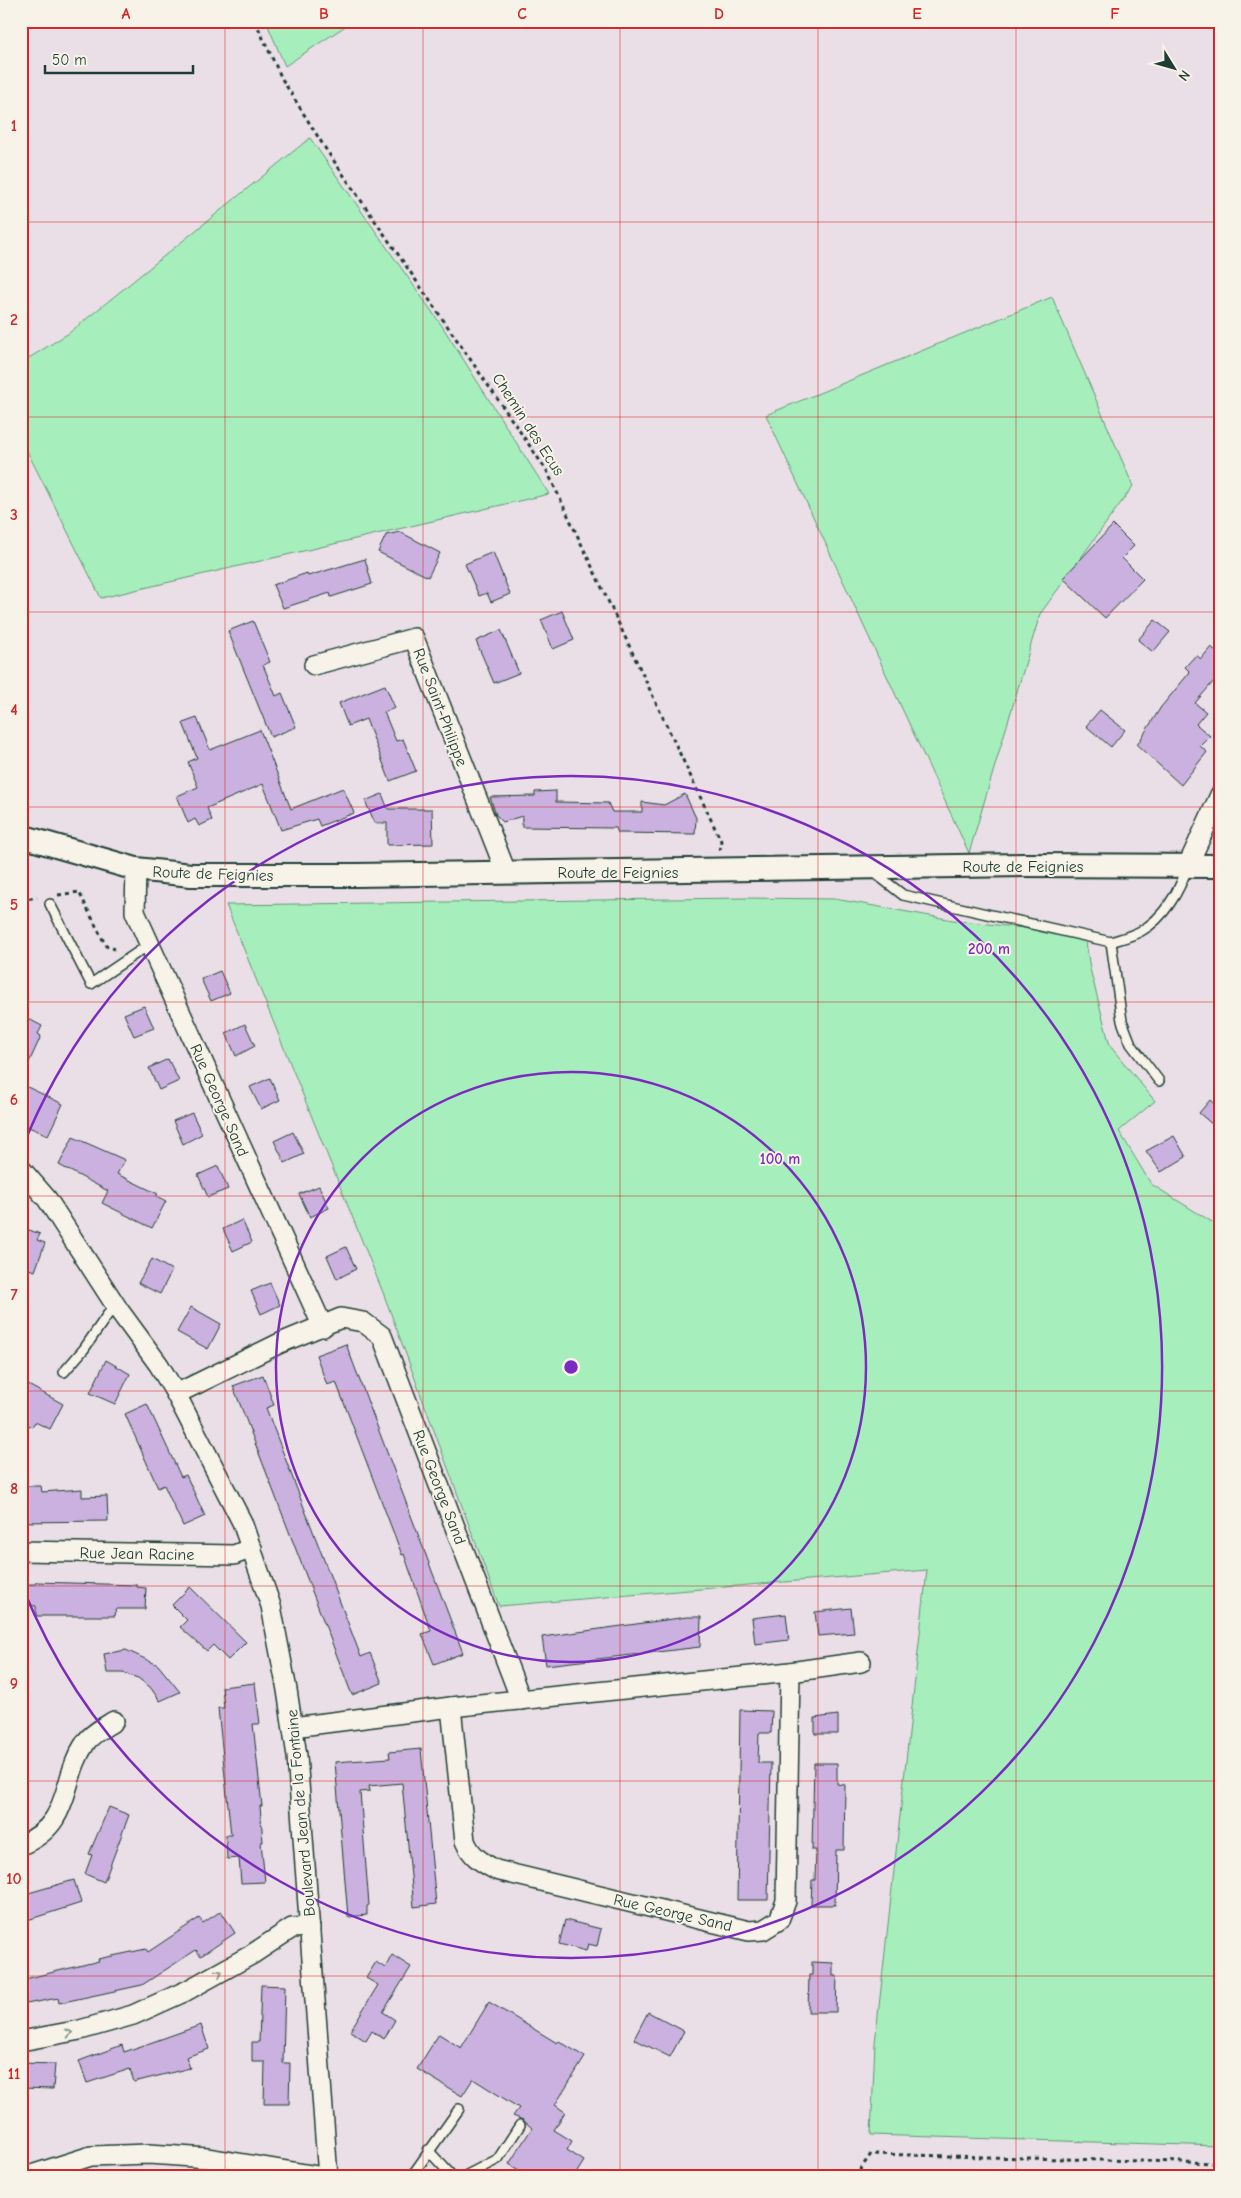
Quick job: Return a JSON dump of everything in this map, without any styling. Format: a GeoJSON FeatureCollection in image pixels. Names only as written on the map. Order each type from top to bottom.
{"type":"FeatureCollection","features":[{"type":"Feature","properties":{"kind":"street","name":"Rue Saint-Philippe"},"geometry":{"type":"LineString","coordinates":[[314,665],[414,638],[506,872]]}},
{"type":"Feature","properties":{"kind":"street"},"geometry":{"type":"LineString","coordinates":[[1187,867],[1220,795]]}},
{"type":"Feature","properties":{"kind":"street","name":"Route de Feignies"},"geometry":{"type":"LineString","coordinates":[[21,836],[136,869],[191,875],[718,871],[1024,866],[1220,866]]}},
{"type":"Feature","properties":{"kind":"street","name":"Rue George Sand"},"geometry":{"type":"LineString","coordinates":[[136,869],[134,912],[323,1327]]}},
{"type":"Feature","properties":{"kind":"street","name":"Boulevard Jean de la Fontaine"},"geometry":{"type":"LineString","coordinates":[[21,1169],[47,1199],[176,1394],[242,1522],[270,1606],[293,1727],[310,1927],[310,1956],[326,2177]]}},
{"type":"Feature","properties":{"kind":"street","name":"Rue George Sand"},"geometry":{"type":"LineString","coordinates":[[176,1394],[278,1344],[323,1327],[340,1318],[363,1322],[382,1336],[521,1700]]}},
{"type":"Feature","properties":{"kind":"street","name":"Rue Jean Racine"},"geometry":{"type":"LineString","coordinates":[[21,1551],[234,1555],[252,1548]]}},
{"type":"Feature","properties":{"kind":"street"},"geometry":{"type":"LineString","coordinates":[[293,1727],[451,1707],[790,1672],[861,1662]]}},
{"type":"Feature","properties":{"kind":"street","name":"Rue George Sand"},"geometry":{"type":"LineString","coordinates":[[451,1707],[465,1841],[470,1853],[481,1862],[496,1870],[749,1931],[763,1930],[779,1920],[786,1901],[790,1672]]}},
{"type":"Feature","properties":{"kind":"street"},"geometry":{"type":"LineString","coordinates":[[21,1845],[44,1832],[61,1811],[68,1782],[88,1739],[114,1721]]}},
{"type":"Feature","properties":{"kind":"street"},"geometry":{"type":"LineString","coordinates":[[21,2042],[80,2030],[133,2015],[186,1991],[251,1955],[292,1928],[310,1927]]}},
{"type":"Feature","properties":{"kind":"street"},"geometry":{"type":"LineString","coordinates":[[25,2177],[91,2156],[149,2154],[208,2158],[326,2177]]}},
{"type":"Feature","properties":{"kind":"lane"},"geometry":{"type":"LineString","coordinates":[[869,868],[887,885],[903,895],[1111,942],[1142,931],[1166,908],[1184,878],[1187,867]]}},
{"type":"Feature","properties":{"kind":"lane"},"geometry":{"type":"LineString","coordinates":[[48,900],[91,984],[148,941]]}},
{"type":"Feature","properties":{"kind":"lane"},"geometry":{"type":"LineString","coordinates":[[1111,942],[1122,1021],[1131,1044],[1159,1082]]}},
{"type":"Feature","properties":{"kind":"lane"},"geometry":{"type":"LineString","coordinates":[[64,1372],[84,1349],[108,1314],[118,1308]]}},
{"type":"Feature","properties":{"kind":"lane"},"geometry":{"type":"LineString","coordinates":[[411,2177],[428,2150],[459,2109]]}},
{"type":"Feature","properties":{"kind":"lane"},"geometry":{"type":"LineString","coordinates":[[463,2177],[498,2159],[520,2125]]}},
{"type":"Feature","properties":{"kind":"lane"},"geometry":{"type":"LineString","coordinates":[[428,2150],[453,2177]]}},
{"type":"Feature","properties":{"kind":"path","name":"Chemin des Ecus"},"geometry":{"type":"LineString","coordinates":[[255,21],[282,79],[325,148],[546,471],[721,841],[718,871]]}},
{"type":"Feature","properties":{"kind":"path"},"geometry":{"type":"LineString","coordinates":[[21,900],[48,900],[79,892],[106,946],[113,950],[148,941]]}},
{"type":"Feature","properties":{"kind":"path"},"geometry":{"type":"LineString","coordinates":[[855,2177],[871,2154],[1220,2163]]}},
{"type":"Feature","properties":{"kind":"green space"},"geometry":{"type":"Polygon","coordinates":[[[266,21],[353,21],[285,66],[266,21]]]}},
{"type":"Feature","properties":{"kind":"green space"},"geometry":{"type":"Polygon","coordinates":[[[310,138],[442,326],[549,494],[101,598],[21,439],[21,363],[69,333],[310,138]]]}},
{"type":"Feature","properties":{"kind":"green space"},"geometry":{"type":"Polygon","coordinates":[[[1052,297],[1133,486],[1040,614],[969,853],[766,415],[1052,297]]]}},
{"type":"Feature","properties":{"kind":"green space"},"geometry":{"type":"Polygon","coordinates":[[[743,898],[835,899],[953,920],[1085,935],[1090,969],[1110,1046],[1155,1101],[1119,1131],[1151,1184],[1220,1227],[1220,2146],[871,2135],[875,2043],[927,1570],[499,1606],[384,1295],[226,905],[743,898]]]}},
{"type":"Feature","properties":{"kind":"building"},"geometry":{"type":"Polygon","coordinates":[[[1113,525],[1134,546],[1122,558],[1143,579],[1105,618],[1063,578],[1113,525]]]}},
{"type":"Feature","properties":{"kind":"building"},"geometry":{"type":"Polygon","coordinates":[[[400,532],[440,553],[428,577],[378,552],[386,535],[400,532]]]}},
{"type":"Feature","properties":{"kind":"building"},"geometry":{"type":"Polygon","coordinates":[[[493,552],[510,594],[491,602],[487,593],[479,596],[465,564],[493,552]]]}},
{"type":"Feature","properties":{"kind":"building"},"geometry":{"type":"Polygon","coordinates":[[[365,559],[372,584],[331,597],[330,593],[283,608],[273,585],[307,573],[308,576],[365,559]]]}},
{"type":"Feature","properties":{"kind":"building"},"geometry":{"type":"Polygon","coordinates":[[[562,611],[574,640],[553,649],[541,620],[562,611]]]}},
{"type":"Feature","properties":{"kind":"building"},"geometry":{"type":"Polygon","coordinates":[[[1155,620],[1170,632],[1153,652],[1138,640],[1155,620]]]}},
{"type":"Feature","properties":{"kind":"building"},"geometry":{"type":"Polygon","coordinates":[[[253,621],[270,662],[263,665],[276,696],[282,693],[296,727],[271,737],[228,631],[253,621]]]}},
{"type":"Feature","properties":{"kind":"building"},"geometry":{"type":"Polygon","coordinates":[[[501,630],[519,673],[494,683],[476,641],[501,630]]]}},
{"type":"Feature","properties":{"kind":"building"},"geometry":{"type":"Polygon","coordinates":[[[1211,647],[1220,654],[1220,674],[1195,703],[1206,712],[1196,724],[1210,736],[1200,746],[1207,752],[1181,785],[1137,745],[1161,707],[1190,672],[1185,667],[1196,655],[1201,659],[1211,647]]]}},
{"type":"Feature","properties":{"kind":"building"},"geometry":{"type":"Polygon","coordinates":[[[385,685],[395,708],[384,712],[396,741],[403,739],[416,771],[390,781],[366,719],[348,726],[339,703],[385,685]]]}},
{"type":"Feature","properties":{"kind":"building"},"geometry":{"type":"Polygon","coordinates":[[[1100,710],[1125,730],[1111,747],[1086,726],[1100,710]]]}},
{"type":"Feature","properties":{"kind":"building"},"geometry":{"type":"Polygon","coordinates":[[[197,718],[210,750],[260,730],[291,809],[343,788],[354,813],[320,826],[317,819],[281,830],[263,784],[207,808],[212,820],[199,826],[195,819],[188,823],[177,796],[198,787],[188,762],[197,758],[183,723],[197,718]]]}},
{"type":"Feature","properties":{"kind":"building"},"geometry":{"type":"Polygon","coordinates":[[[556,791],[556,802],[608,803],[612,812],[642,812],[642,802],[664,805],[685,794],[696,818],[695,834],[618,833],[616,828],[522,827],[522,816],[503,822],[496,815],[490,797],[535,796],[535,792],[556,791]]]}},
{"type":"Feature","properties":{"kind":"building"},"geometry":{"type":"Polygon","coordinates":[[[382,794],[388,809],[432,809],[433,844],[387,845],[387,823],[375,823],[365,801],[382,794]]]}},
{"type":"Feature","properties":{"kind":"building"},"geometry":{"type":"Polygon","coordinates":[[[220,971],[230,993],[211,1001],[201,979],[220,971]]]}},
{"type":"Feature","properties":{"kind":"building"},"geometry":{"type":"Polygon","coordinates":[[[144,1006],[154,1028],[134,1036],[124,1014],[144,1006]]]}},
{"type":"Feature","properties":{"kind":"building"},"geometry":{"type":"Polygon","coordinates":[[[21,1015],[42,1026],[38,1034],[41,1036],[21,1080],[21,1015]]]}},
{"type":"Feature","properties":{"kind":"building"},"geometry":{"type":"Polygon","coordinates":[[[245,1024],[255,1046],[236,1056],[226,1033],[245,1024]]]}},
{"type":"Feature","properties":{"kind":"building"},"geometry":{"type":"Polygon","coordinates":[[[168,1059],[179,1081],[159,1090],[149,1068],[168,1059]]]}},
{"type":"Feature","properties":{"kind":"building"},"geometry":{"type":"Polygon","coordinates":[[[270,1078],[280,1100],[261,1109],[250,1087],[270,1078]]]}},
{"type":"Feature","properties":{"kind":"building"},"geometry":{"type":"Polygon","coordinates":[[[21,1084],[63,1104],[48,1135],[21,1124],[21,1084]]]}},
{"type":"Feature","properties":{"kind":"building"},"geometry":{"type":"Polygon","coordinates":[[[1210,1100],[1220,1109],[1220,1131],[1199,1113],[1210,1100]]]}},
{"type":"Feature","properties":{"kind":"building"},"geometry":{"type":"Polygon","coordinates":[[[192,1113],[202,1134],[183,1144],[173,1121],[192,1113]]]}},
{"type":"Feature","properties":{"kind":"building"},"geometry":{"type":"Polygon","coordinates":[[[293,1132],[304,1154],[285,1163],[274,1141],[293,1132]]]}},
{"type":"Feature","properties":{"kind":"building"},"geometry":{"type":"Polygon","coordinates":[[[1174,1136],[1186,1157],[1161,1172],[1146,1151],[1174,1136]]]}},
{"type":"Feature","properties":{"kind":"building"},"geometry":{"type":"Polygon","coordinates":[[[73,1137],[125,1160],[117,1174],[158,1194],[156,1196],[166,1201],[152,1228],[102,1203],[108,1191],[59,1165],[73,1137]]]}},
{"type":"Feature","properties":{"kind":"building"},"geometry":{"type":"Polygon","coordinates":[[[218,1166],[228,1189],[208,1197],[198,1175],[218,1166]]]}},
{"type":"Feature","properties":{"kind":"building"},"geometry":{"type":"Polygon","coordinates":[[[319,1186],[329,1208],[310,1217],[299,1194],[319,1186]]]}},
{"type":"Feature","properties":{"kind":"building"},"geometry":{"type":"Polygon","coordinates":[[[242,1220],[252,1242],[233,1251],[223,1229],[242,1220]]]}},
{"type":"Feature","properties":{"kind":"building"},"geometry":{"type":"Polygon","coordinates":[[[21,1227],[40,1234],[37,1240],[45,1243],[35,1271],[25,1268],[21,1277],[21,1227]]]}},
{"type":"Feature","properties":{"kind":"building"},"geometry":{"type":"Polygon","coordinates":[[[346,1247],[356,1269],[337,1279],[327,1256],[346,1247]]]}},
{"type":"Feature","properties":{"kind":"building"},"geometry":{"type":"Polygon","coordinates":[[[152,1259],[172,1270],[160,1294],[138,1283],[152,1259]]]}},
{"type":"Feature","properties":{"kind":"building"},"geometry":{"type":"Polygon","coordinates":[[[270,1283],[280,1305],[261,1314],[251,1291],[270,1283]]]}},
{"type":"Feature","properties":{"kind":"building"},"geometry":{"type":"Polygon","coordinates":[[[191,1307],[221,1324],[208,1349],[177,1332],[191,1307]]]}},
{"type":"Feature","properties":{"kind":"building"},"geometry":{"type":"Polygon","coordinates":[[[346,1344],[463,1653],[434,1664],[422,1634],[431,1631],[404,1554],[402,1555],[336,1382],[327,1385],[316,1355],[346,1344]]]}},
{"type":"Feature","properties":{"kind":"building"},"geometry":{"type":"Polygon","coordinates":[[[106,1360],[130,1374],[115,1404],[90,1393],[106,1360]]]}},
{"type":"Feature","properties":{"kind":"building"},"geometry":{"type":"Polygon","coordinates":[[[263,1375],[274,1405],[266,1408],[361,1657],[370,1653],[382,1683],[352,1695],[233,1386],[263,1375]]]}},
{"type":"Feature","properties":{"kind":"building"},"geometry":{"type":"Polygon","coordinates":[[[21,1381],[63,1404],[50,1429],[35,1422],[32,1427],[21,1422],[21,1381]]]}},
{"type":"Feature","properties":{"kind":"building"},"geometry":{"type":"Polygon","coordinates":[[[147,1404],[181,1477],[186,1475],[205,1516],[183,1526],[164,1485],[158,1488],[125,1414],[147,1404]]]}},
{"type":"Feature","properties":{"kind":"building"},"geometry":{"type":"Polygon","coordinates":[[[23,1486],[41,1486],[42,1492],[82,1489],[82,1497],[107,1496],[108,1521],[21,1522],[23,1486]]]}},
{"type":"Feature","properties":{"kind":"building"},"geometry":{"type":"Polygon","coordinates":[[[36,1582],[137,1585],[137,1587],[146,1588],[145,1609],[116,1609],[115,1616],[36,1616],[36,1606],[26,1605],[26,1584],[36,1584],[36,1582]]]}},
{"type":"Feature","properties":{"kind":"building"},"geometry":{"type":"Polygon","coordinates":[[[190,1587],[246,1642],[228,1660],[213,1645],[207,1651],[180,1627],[187,1620],[172,1605],[190,1587]]]}},
{"type":"Feature","properties":{"kind":"building"},"geometry":{"type":"Polygon","coordinates":[[[851,1608],[854,1633],[818,1636],[815,1612],[851,1608]]]}},
{"type":"Feature","properties":{"kind":"building"},"geometry":{"type":"Polygon","coordinates":[[[786,1614],[789,1640],[755,1644],[752,1618],[786,1614]]]}},
{"type":"Feature","properties":{"kind":"building"},"geometry":{"type":"Polygon","coordinates":[[[687,1617],[701,1617],[700,1647],[546,1665],[542,1637],[687,1617]]]}},
{"type":"Feature","properties":{"kind":"building"},"geometry":{"type":"Polygon","coordinates":[[[126,1650],[158,1665],[180,1692],[160,1701],[150,1687],[138,1678],[123,1673],[107,1673],[104,1654],[126,1650]]]}},
{"type":"Feature","properties":{"kind":"building"},"geometry":{"type":"Polygon","coordinates":[[[255,1683],[260,1724],[253,1724],[262,1806],[260,1806],[263,1842],[261,1842],[265,1882],[241,1883],[239,1858],[227,1859],[226,1835],[231,1835],[218,1708],[224,1708],[222,1687],[255,1683]]]}},
{"type":"Feature","properties":{"kind":"building"},"geometry":{"type":"Polygon","coordinates":[[[740,1710],[772,1711],[771,1733],[759,1733],[758,1763],[771,1763],[768,1900],[737,1900],[740,1710]]]}},
{"type":"Feature","properties":{"kind":"building"},"geometry":{"type":"Polygon","coordinates":[[[838,1715],[838,1734],[815,1734],[815,1718],[838,1715]]]}},
{"type":"Feature","properties":{"kind":"building"},"geometry":{"type":"Polygon","coordinates":[[[421,1749],[436,1904],[414,1907],[402,1783],[369,1786],[370,1791],[360,1792],[369,1905],[367,1906],[367,1915],[348,1917],[335,1762],[390,1758],[389,1752],[421,1749]]]}},
{"type":"Feature","properties":{"kind":"building"},"geometry":{"type":"Polygon","coordinates":[[[814,1763],[837,1763],[837,1784],[845,1785],[844,1850],[836,1850],[835,1905],[811,1905],[812,1880],[815,1880],[816,1850],[812,1850],[814,1763]]]}},
{"type":"Feature","properties":{"kind":"building"},"geometry":{"type":"Polygon","coordinates":[[[109,1807],[129,1815],[104,1882],[85,1874],[92,1855],[89,1854],[109,1807]]]}},
{"type":"Feature","properties":{"kind":"building"},"geometry":{"type":"Polygon","coordinates":[[[74,1880],[81,1903],[21,1922],[21,1899],[25,1898],[25,1894],[74,1880]]]}},
{"type":"Feature","properties":{"kind":"building"},"geometry":{"type":"Polygon","coordinates":[[[221,1911],[235,1933],[201,1956],[196,1950],[142,1985],[59,2003],[58,1998],[21,2005],[21,1980],[99,1961],[98,1959],[146,1949],[148,1952],[199,1918],[203,1923],[221,1911]]]}},
{"type":"Feature","properties":{"kind":"building"},"geometry":{"type":"Polygon","coordinates":[[[565,1920],[601,1929],[597,1946],[588,1944],[586,1951],[559,1944],[565,1920]]]}},
{"type":"Feature","properties":{"kind":"building"},"geometry":{"type":"Polygon","coordinates":[[[392,1955],[411,1967],[383,2012],[395,2020],[384,2039],[372,2031],[366,2041],[350,2031],[378,1985],[366,1978],[376,1962],[385,1968],[392,1955]]]}},
{"type":"Feature","properties":{"kind":"building"},"geometry":{"type":"Polygon","coordinates":[[[812,1962],[833,1963],[833,1976],[837,1976],[836,2012],[808,2012],[809,1975],[812,1975],[812,1962]]]}},
{"type":"Feature","properties":{"kind":"building"},"geometry":{"type":"Polygon","coordinates":[[[261,1985],[285,1986],[283,2063],[290,2063],[289,2104],[264,2104],[265,2062],[252,2062],[252,2042],[259,2042],[261,1985]]]}},
{"type":"Feature","properties":{"kind":"building"},"geometry":{"type":"Polygon","coordinates":[[[489,2002],[557,2043],[559,2041],[585,2057],[555,2105],[565,2112],[554,2130],[572,2141],[567,2150],[584,2161],[574,2177],[530,2177],[509,2164],[532,2128],[523,2120],[513,2116],[519,2108],[473,2079],[462,2096],[417,2069],[439,2034],[461,2048],[489,2002]]]}},
{"type":"Feature","properties":{"kind":"building"},"geometry":{"type":"Polygon","coordinates":[[[648,2012],[684,2031],[670,2057],[634,2039],[648,2012]]]}},
{"type":"Feature","properties":{"kind":"building"},"geometry":{"type":"Polygon","coordinates":[[[201,2025],[209,2049],[186,2057],[190,2068],[134,2082],[130,2069],[87,2083],[79,2061],[122,2045],[124,2052],[201,2025]]]}},
{"type":"Feature","properties":{"kind":"building"},"geometry":{"type":"Polygon","coordinates":[[[21,2063],[55,2064],[53,2089],[21,2088],[21,2063]]]}}]}
